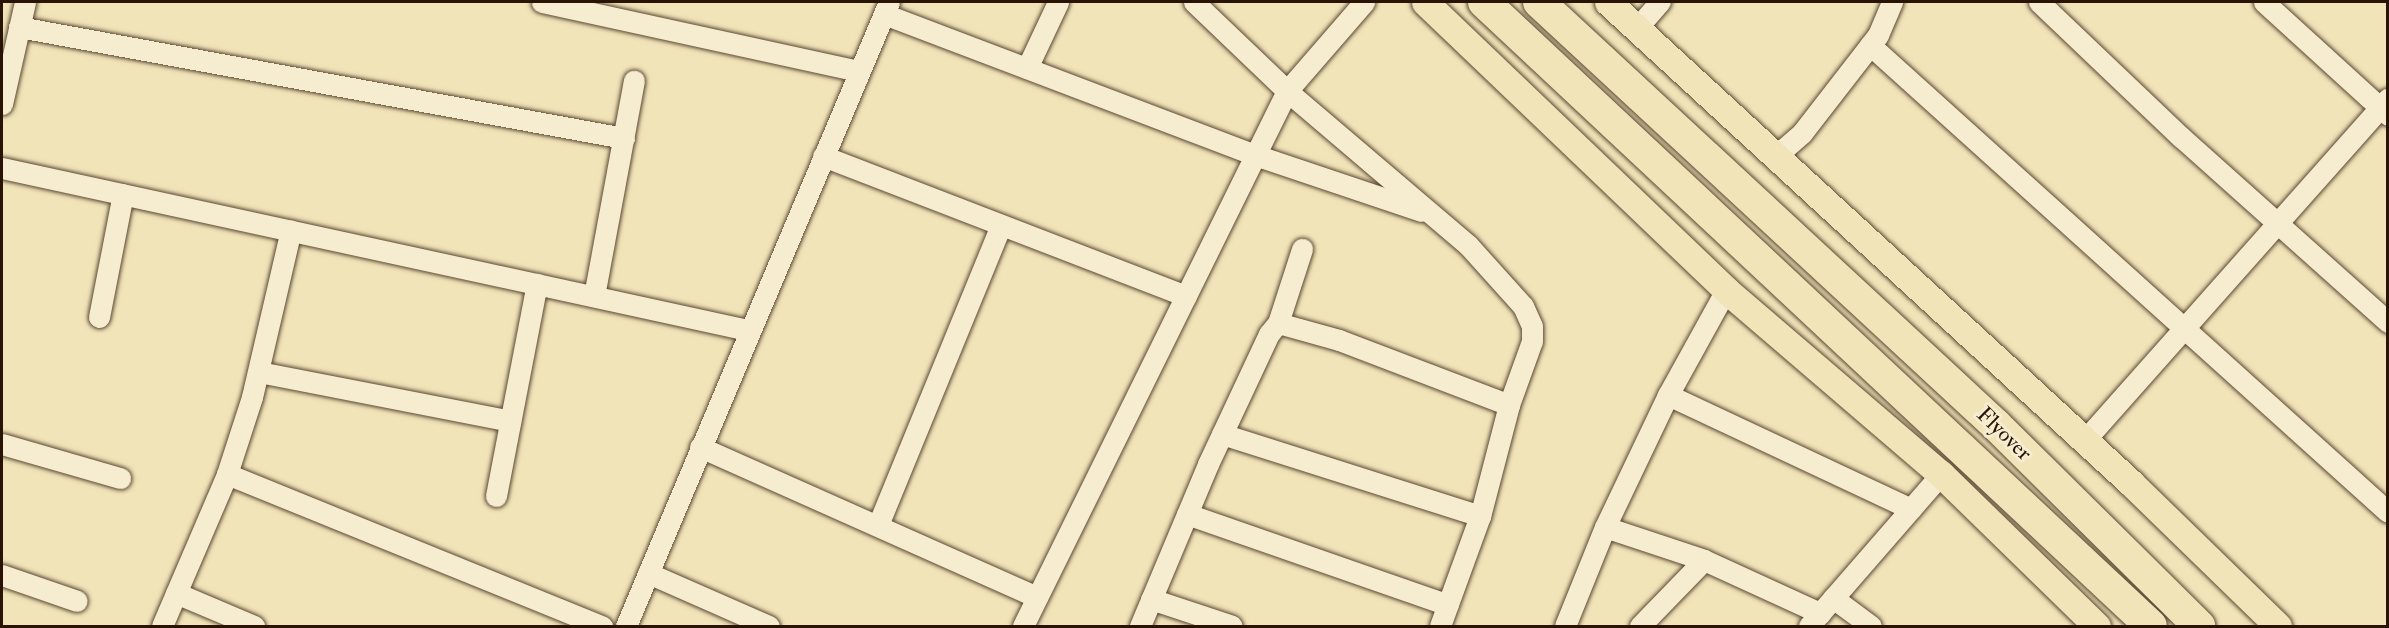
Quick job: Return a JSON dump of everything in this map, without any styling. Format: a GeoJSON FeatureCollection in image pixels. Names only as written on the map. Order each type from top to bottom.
{"type":"FeatureCollection","features":[{"type":"Feature","properties":{"kind":"highway","name":"Flyover"},"geometry":{"type":"LineString","coordinates":[[1484,2],[2151,627]]}},
{"type":"Feature","properties":{"kind":"highway","name":"Flyover"},"geometry":{"type":"LineString","coordinates":[[1539,2],[1996,425],[2199,627]]}},
{"type":"Feature","properties":{"kind":"main road"},"geometry":{"type":"LineString","coordinates":[[1425,2],[1726,290],[1941,474],[2097,627]]}},
{"type":"Feature","properties":{"kind":"main road"},"geometry":{"type":"LineString","coordinates":[[1608,2],[1778,154],[2084,441],[2277,627]]}},
{"type":"Feature","properties":{"kind":"street"},"geometry":{"type":"LineString","coordinates":[[2,104],[25,2]]}},
{"type":"Feature","properties":{"kind":"street"},"geometry":{"type":"LineString","coordinates":[[542,2],[860,71]]}},
{"type":"Feature","properties":{"kind":"street"},"geometry":{"type":"LineString","coordinates":[[1028,68],[1058,2]]}},
{"type":"Feature","properties":{"kind":"street"},"geometry":{"type":"LineString","coordinates":[[1194,2],[1287,91],[1468,245],[1523,306],[1532,326],[1532,341],[1509,405],[1480,516],[1440,627]]}},
{"type":"Feature","properties":{"kind":"street"},"geometry":{"type":"LineString","coordinates":[[1023,627],[1287,91],[1364,2]]}},
{"type":"Feature","properties":{"kind":"street"},"geometry":{"type":"LineString","coordinates":[[1637,27],[1660,2]]}},
{"type":"Feature","properties":{"kind":"street"},"geometry":{"type":"LineString","coordinates":[[1778,154],[1802,133],[1870,45],[1892,2]]}},
{"type":"Feature","properties":{"kind":"street"},"geometry":{"type":"LineString","coordinates":[[2039,2],[2181,137],[2280,221],[2388,322]]}},
{"type":"Feature","properties":{"kind":"street"},"geometry":{"type":"LineString","coordinates":[[2084,441],[2385,107],[2264,2]]}},
{"type":"Feature","properties":{"kind":"street"},"geometry":{"type":"LineString","coordinates":[[626,627],[748,330],[886,8],[1028,68],[1255,155],[1432,214]]}},
{"type":"Feature","properties":{"kind":"street"},"geometry":{"type":"LineString","coordinates":[[19,27],[624,138]]}},
{"type":"Feature","properties":{"kind":"street"},"geometry":{"type":"LineString","coordinates":[[1870,45],[2186,327],[2388,512]]}},
{"type":"Feature","properties":{"kind":"street"},"geometry":{"type":"LineString","coordinates":[[594,296],[634,81]]}},
{"type":"Feature","properties":{"kind":"street"},"geometry":{"type":"LineString","coordinates":[[823,156],[1186,296]]}},
{"type":"Feature","properties":{"kind":"street"},"geometry":{"type":"LineString","coordinates":[[2,168],[748,330]]}},
{"type":"Feature","properties":{"kind":"street"},"geometry":{"type":"LineString","coordinates":[[99,317],[123,194]]}},
{"type":"Feature","properties":{"kind":"street"},"geometry":{"type":"LineString","coordinates":[[878,525],[1001,225]]}},
{"type":"Feature","properties":{"kind":"street"},"geometry":{"type":"LineString","coordinates":[[162,627],[227,474],[259,372],[291,230]]}},
{"type":"Feature","properties":{"kind":"street"},"geometry":{"type":"LineString","coordinates":[[1140,627],[1222,434],[1269,334],[1278,323],[1302,249]]}},
{"type":"Feature","properties":{"kind":"street"},"geometry":{"type":"LineString","coordinates":[[496,496],[537,284]]}},
{"type":"Feature","properties":{"kind":"street"},"geometry":{"type":"LineString","coordinates":[[1565,627],[1605,527],[1668,395],[1726,290]]}},
{"type":"Feature","properties":{"kind":"street"},"geometry":{"type":"LineString","coordinates":[[1278,323],[1339,340],[1509,405]]}},
{"type":"Feature","properties":{"kind":"street"},"geometry":{"type":"LineString","coordinates":[[259,372],[510,421]]}},
{"type":"Feature","properties":{"kind":"street"},"geometry":{"type":"LineString","coordinates":[[1668,395],[1911,509]]}},
{"type":"Feature","properties":{"kind":"street"},"geometry":{"type":"LineString","coordinates":[[1222,434],[1480,516]]}},
{"type":"Feature","properties":{"kind":"street"},"geometry":{"type":"LineString","coordinates":[[2,444],[120,478]]}},
{"type":"Feature","properties":{"kind":"street"},"geometry":{"type":"LineString","coordinates":[[700,447],[1037,597]]}},
{"type":"Feature","properties":{"kind":"street"},"geometry":{"type":"LineString","coordinates":[[227,474],[602,627]]}},
{"type":"Feature","properties":{"kind":"street"},"geometry":{"type":"LineString","coordinates":[[1821,613],[1941,474]]}},
{"type":"Feature","properties":{"kind":"street"},"geometry":{"type":"LineString","coordinates":[[1187,514],[1448,605]]}},
{"type":"Feature","properties":{"kind":"street"},"geometry":{"type":"LineString","coordinates":[[1605,527],[1704,560],[1821,613],[1870,627]]}},
{"type":"Feature","properties":{"kind":"street"},"geometry":{"type":"LineString","coordinates":[[1640,627],[1704,560]]}},
{"type":"Feature","properties":{"kind":"street"},"geometry":{"type":"LineString","coordinates":[[648,573],[769,627]]}},
{"type":"Feature","properties":{"kind":"street"},"geometry":{"type":"LineString","coordinates":[[2,575],[76,601]]}},
{"type":"Feature","properties":{"kind":"street"},"geometry":{"type":"LineString","coordinates":[[176,593],[254,627]]}},
{"type":"Feature","properties":{"kind":"street"},"geometry":{"type":"LineString","coordinates":[[1151,599],[1232,627]]}}]}
